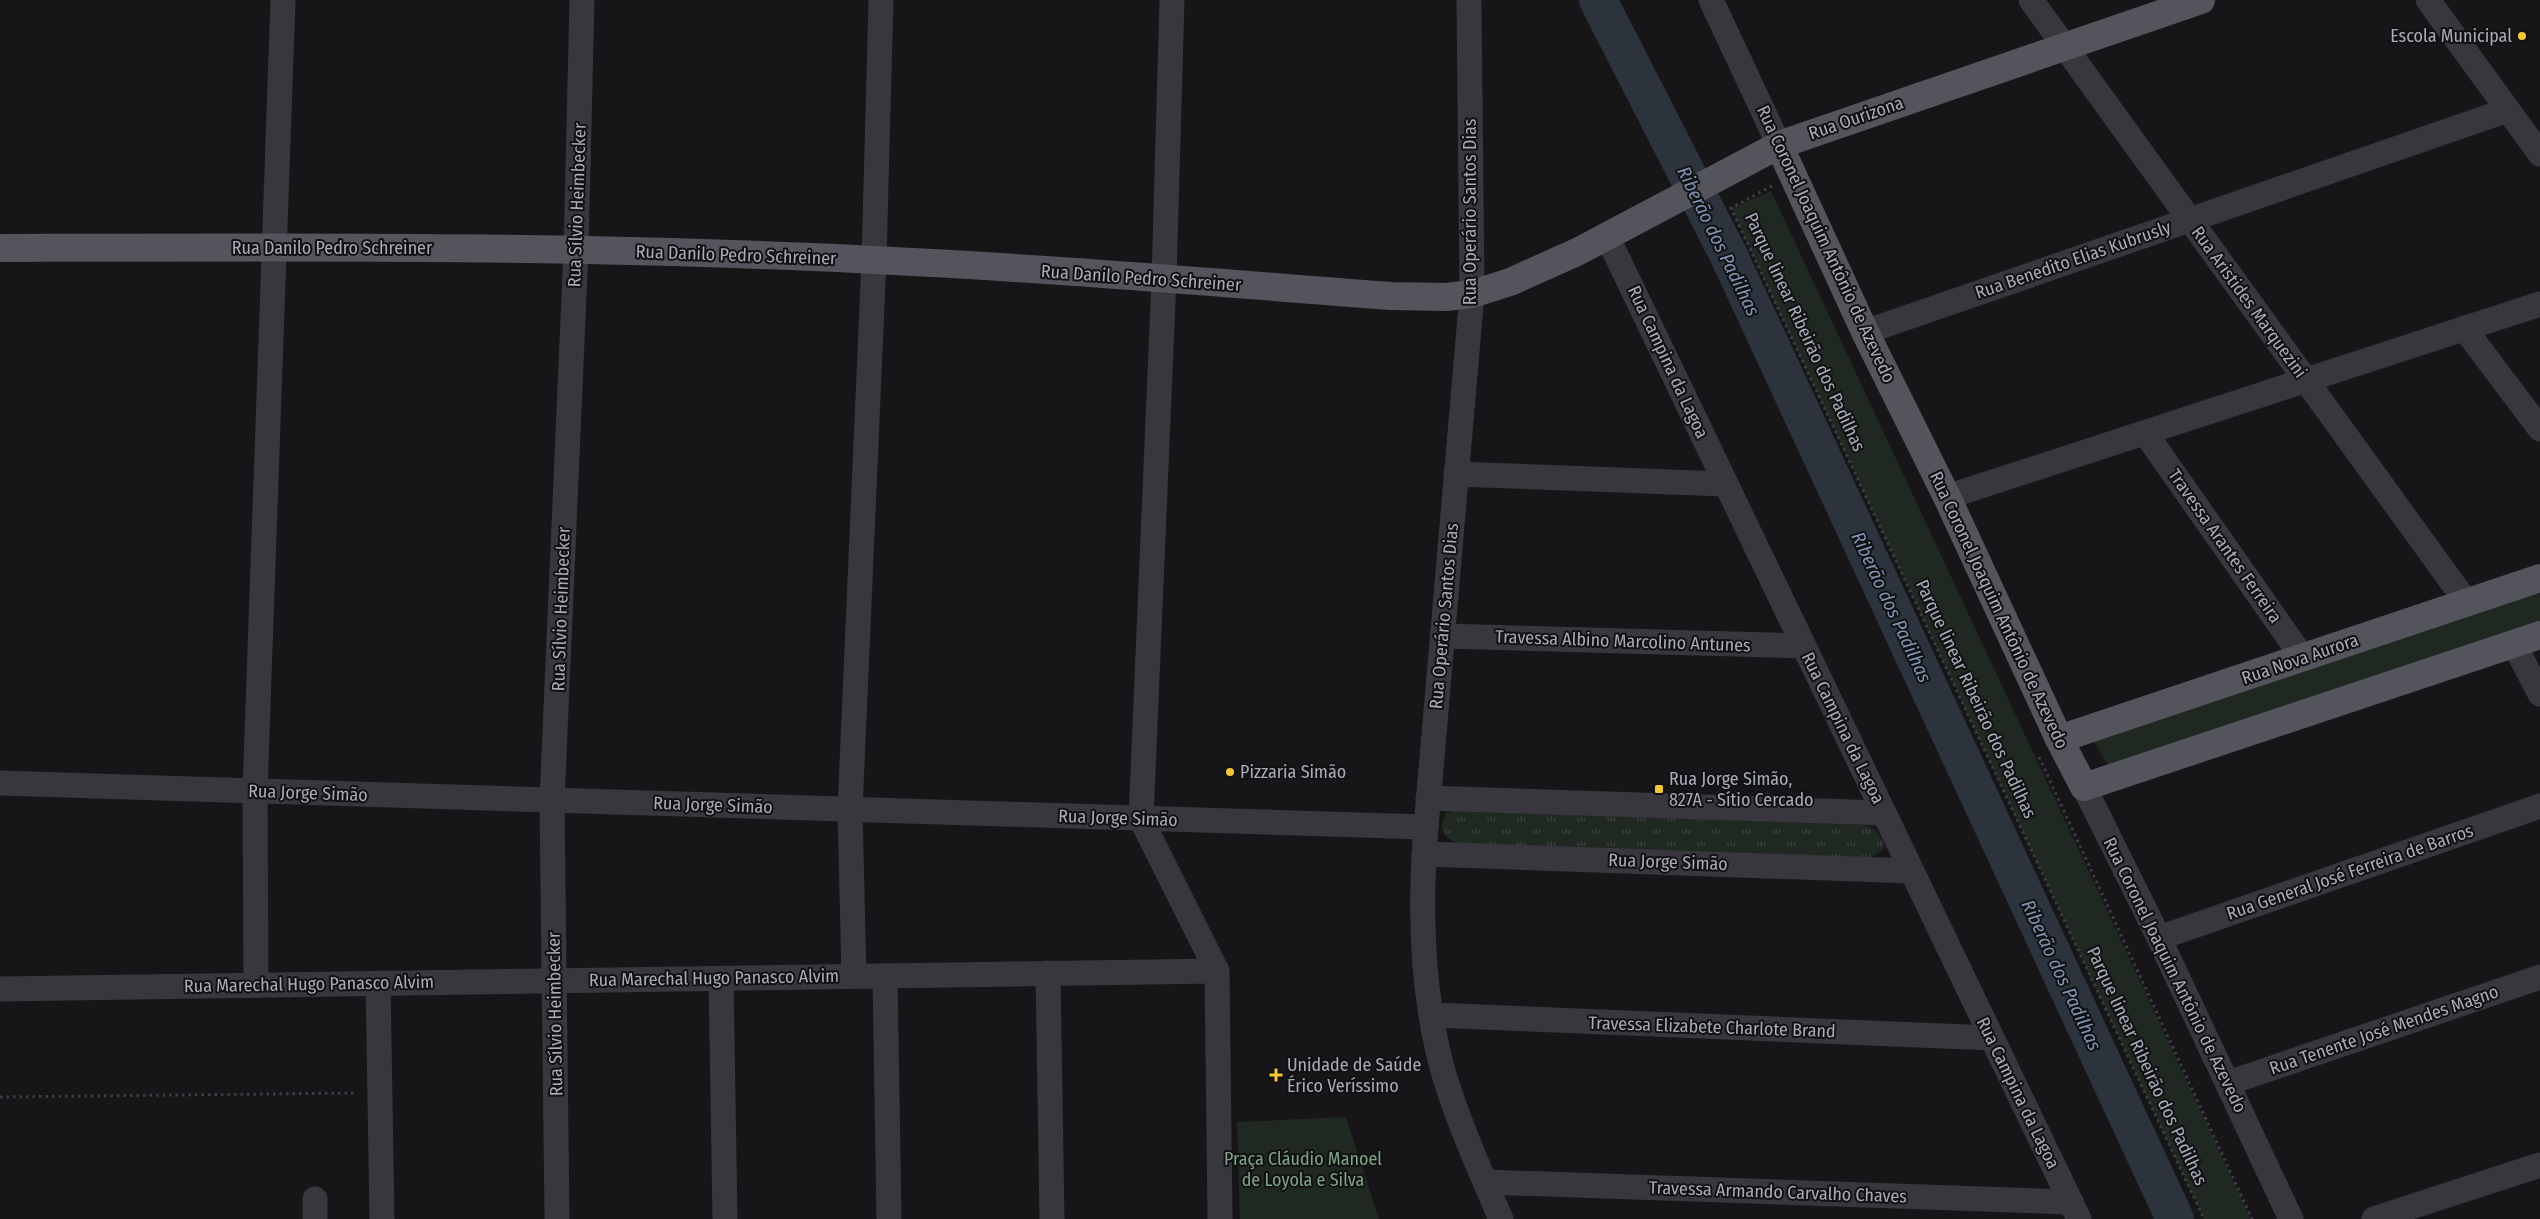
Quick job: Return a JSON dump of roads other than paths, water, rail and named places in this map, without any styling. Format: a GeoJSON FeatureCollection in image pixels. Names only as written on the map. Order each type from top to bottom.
{"type":"FeatureCollection","features":[{"type":"Feature","properties":{"kind":"main road","name":"Rua Ourizona"},"geometry":{"type":"LineString","coordinates":[[1472,294],[1542,269],[1779,145],[2201,0]]}},
{"type":"Feature","properties":{"kind":"main road"},"geometry":{"type":"LineString","coordinates":[[1786,183],[1803,146],[1817,132]]}},
{"type":"Feature","properties":{"kind":"main road","name":"Rua Coronel Joaquim Antônio de Azevedo"},"geometry":{"type":"LineString","coordinates":[[1779,145],[1786,183],[1865,332],[1947,497],[2059,739],[2084,787]]}},
{"type":"Feature","properties":{"kind":"main road","name":"Rua Danilo Pedro Schreiner"},"geometry":{"type":"LineString","coordinates":[[0,248],[274,247],[576,250],[874,260],[1391,296],[1446,297],[1472,294]]}},
{"type":"Feature","properties":{"kind":"main road","name":"Rua Nova Aurora"},"geometry":{"type":"LineString","coordinates":[[2059,739],[2540,578]]}},
{"type":"Feature","properties":{"kind":"main road"},"geometry":{"type":"LineString","coordinates":[[2084,787],[2540,635]]}},
{"type":"Feature","properties":{"kind":"street"},"geometry":{"type":"LineString","coordinates":[[256,985],[255,791],[283,0]]}},
{"type":"Feature","properties":{"kind":"street","name":"Rua Sílvio Heimbecker"},"geometry":{"type":"LineString","coordinates":[[557,1219],[552,800],[576,250],[582,0]]}},
{"type":"Feature","properties":{"kind":"street"},"geometry":{"type":"LineString","coordinates":[[854,976],[850,810],[874,260],[881,0]]}},
{"type":"Feature","properties":{"kind":"street"},"geometry":{"type":"LineString","coordinates":[[1172,0],[1164,279],[1141,818],[1217,971],[1220,1219]]}},
{"type":"Feature","properties":{"kind":"street","name":"Rua Operário Santos Dias"},"geometry":{"type":"LineString","coordinates":[[1469,0],[1472,294],[1428,798],[1424,854],[1423,932],[1432,1015],[1446,1078],[1462,1128],[1501,1219]]}},
{"type":"Feature","properties":{"kind":"street","name":"Rua Coronel Joaquim Antônio de Azevedo"},"geometry":{"type":"LineString","coordinates":[[1711,0],[1779,145]]}},
{"type":"Feature","properties":{"kind":"street","name":"Rua Aristides Marquezini"},"geometry":{"type":"LineString","coordinates":[[2031,0],[2467,602]]}},
{"type":"Feature","properties":{"kind":"street"},"geometry":{"type":"LineString","coordinates":[[2428,0],[2540,154]]}},
{"type":"Feature","properties":{"kind":"street","name":"Rua Benedito Elias Kubrusly"},"geometry":{"type":"LineString","coordinates":[[1865,332],[2508,110]]}},
{"type":"Feature","properties":{"kind":"street","name":"Rua Campina da Lagoa"},"geometry":{"type":"LineString","coordinates":[[1607,236],[2075,1210]]}},
{"type":"Feature","properties":{"kind":"street"},"geometry":{"type":"LineString","coordinates":[[1947,497],[2146,434],[2540,304]]}},
{"type":"Feature","properties":{"kind":"street"},"geometry":{"type":"LineString","coordinates":[[2464,328],[2540,429]]}},
{"type":"Feature","properties":{"kind":"street","name":"Travessa Arantes Ferreira"},"geometry":{"type":"LineString","coordinates":[[2146,434],[2303,658]]}},
{"type":"Feature","properties":{"kind":"street"},"geometry":{"type":"LineString","coordinates":[[1456,474],[1725,484]]}},
{"type":"Feature","properties":{"kind":"street","name":"Travessa Albino Marcolino Antunes"},"geometry":{"type":"LineString","coordinates":[[1442,636],[1803,646]]}},
{"type":"Feature","properties":{"kind":"street"},"geometry":{"type":"LineString","coordinates":[[2514,644],[2540,694]]}},
{"type":"Feature","properties":{"kind":"street","name":"Rua Jorge Simão"},"geometry":{"type":"LineString","coordinates":[[0,783],[1426,827]]}},
{"type":"Feature","properties":{"kind":"street","name":"Rua Coronel Joaquim Antônio de Azevedo"},"geometry":{"type":"LineString","coordinates":[[2084,787],[2159,938],[2291,1219]]}},
{"type":"Feature","properties":{"kind":"street"},"geometry":{"type":"LineString","coordinates":[[1428,798],[1884,813]]}},
{"type":"Feature","properties":{"kind":"street","name":"Rua General José Ferreira de Barros"},"geometry":{"type":"LineString","coordinates":[[2159,938],[2540,806]]}},
{"type":"Feature","properties":{"kind":"street","name":"Rua Jorge Simão"},"geometry":{"type":"LineString","coordinates":[[1424,854],[1911,871]]}},
{"type":"Feature","properties":{"kind":"street","name":"Rua Marechal Hugo Panasco Alvim"},"geometry":{"type":"LineString","coordinates":[[0,989],[1217,971]]}},
{"type":"Feature","properties":{"kind":"street"},"geometry":{"type":"LineString","coordinates":[[1048,973],[1052,1219]]}},
{"type":"Feature","properties":{"kind":"street"},"geometry":{"type":"LineString","coordinates":[[885,976],[889,1219]]}},
{"type":"Feature","properties":{"kind":"street","name":"Rua Tenente José Mendes Magno"},"geometry":{"type":"LineString","coordinates":[[2228,1083],[2540,977]]}},
{"type":"Feature","properties":{"kind":"street"},"geometry":{"type":"LineString","coordinates":[[721,978],[725,1219]]}},
{"type":"Feature","properties":{"kind":"street"},"geometry":{"type":"LineString","coordinates":[[378,983],[382,1219]]}},
{"type":"Feature","properties":{"kind":"street","name":"Travessa Elizabete Charlote Brand"},"geometry":{"type":"LineString","coordinates":[[1432,1015],[1992,1038]]}},
{"type":"Feature","properties":{"kind":"street"},"geometry":{"type":"LineString","coordinates":[[2374,1219],[2540,1165]]}},
{"type":"Feature","properties":{"kind":"street","name":"Travessa Armando Carvalho Chaves"},"geometry":{"type":"LineString","coordinates":[[1484,1182],[2075,1210]]}},
{"type":"Feature","properties":{"kind":"waterway","name":"Riberão dos Padilhas"},"geometry":{"type":"LineString","coordinates":[[1598,0],[1729,256],[2175,1219]]}},
{"type":"Feature","properties":{"kind":"place","name":"Escola Municipal"},"geometry":{"type":"Point","coordinates":[2522,36]}},
{"type":"Feature","properties":{"kind":"place","name":"Pizzaria Simão"},"geometry":{"type":"Point","coordinates":[1230,772]}},
{"type":"Feature","properties":{"kind":"place","name":"Rua Jorge Simão, 827A - Sítio Cercado"},"geometry":{"type":"Point","coordinates":[1659,789]}},
{"type":"Feature","properties":{"kind":"place","name":"Unidade de Saúde Érico Veríssimo"},"geometry":{"type":"Point","coordinates":[1276,1075]}},
{"type":"Feature","properties":{"kind":"park label","name":"Praça Cláudio Manoel de Loyola e Silva"},"geometry":{"type":"Point","coordinates":[1303,1169]}}]}
